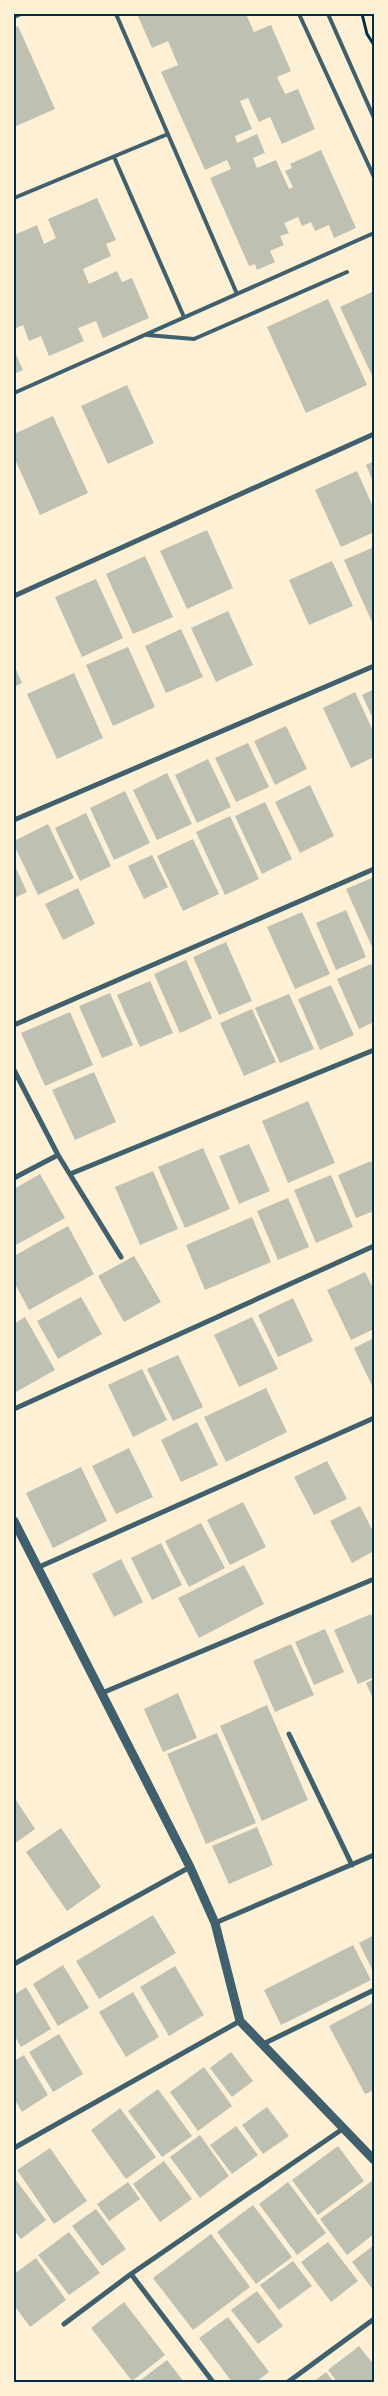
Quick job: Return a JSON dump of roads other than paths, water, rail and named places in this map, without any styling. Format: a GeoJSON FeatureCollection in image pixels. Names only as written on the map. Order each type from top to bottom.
{"type":"FeatureCollection","features":[{"type":"Feature","properties":{"kind":"street"},"geometry":{"type":"LineString","coordinates":[[14,596],[374,434]]}},
{"type":"Feature","properties":{"kind":"street"},"geometry":{"type":"LineString","coordinates":[[14,820],[374,666]]}},
{"type":"Feature","properties":{"kind":"street"},"geometry":{"type":"LineString","coordinates":[[14,1025],[374,869]]}},
{"type":"Feature","properties":{"kind":"street"},"geometry":{"type":"LineString","coordinates":[[70,1174],[374,1050]]}},
{"type":"Feature","properties":{"kind":"street"},"geometry":{"type":"LineString","coordinates":[[14,1070],[58,1155],[121,1257]]}},
{"type":"Feature","properties":{"kind":"street"},"geometry":{"type":"LineString","coordinates":[[14,1178],[58,1155]]}},
{"type":"Feature","properties":{"kind":"street"},"geometry":{"type":"LineString","coordinates":[[14,1409],[374,1246]]}},
{"type":"Feature","properties":{"kind":"street"},"geometry":{"type":"LineString","coordinates":[[39,1567],[374,1418]]}},
{"type":"Feature","properties":{"kind":"street"},"geometry":{"type":"LineString","coordinates":[[14,1521],[190,1867],[215,1923],[240,2021],[374,2160]]}},
{"type":"Feature","properties":{"kind":"street"},"geometry":{"type":"LineString","coordinates":[[102,1693],[374,1579]]}},
{"type":"Feature","properties":{"kind":"street"},"geometry":{"type":"LineString","coordinates":[[289,1734],[352,1865]]}},
{"type":"Feature","properties":{"kind":"street"},"geometry":{"type":"LineString","coordinates":[[215,1923],[374,1855]]}},
{"type":"Feature","properties":{"kind":"street"},"geometry":{"type":"LineString","coordinates":[[14,1964],[190,1867]]}},
{"type":"Feature","properties":{"kind":"street"},"geometry":{"type":"LineString","coordinates":[[263,2044],[374,1990]]}},
{"type":"Feature","properties":{"kind":"street"},"geometry":{"type":"LineString","coordinates":[[14,2148],[240,2021]]}},
{"type":"Feature","properties":{"kind":"street"},"geometry":{"type":"LineString","coordinates":[[64,2324],[131,2274],[344,2128]]}},
{"type":"Feature","properties":{"kind":"street"},"geometry":{"type":"LineString","coordinates":[[131,2274],[214,2382]]}},
{"type":"Feature","properties":{"kind":"street"},"geometry":{"type":"LineString","coordinates":[[288,2382],[374,2318]]}},
{"type":"Feature","properties":{"kind":"lane"},"geometry":{"type":"LineString","coordinates":[[14,17],[21,14]]}},
{"type":"Feature","properties":{"kind":"lane"},"geometry":{"type":"LineString","coordinates":[[116,14],[238,294]]}},
{"type":"Feature","properties":{"kind":"lane"},"geometry":{"type":"LineString","coordinates":[[299,14],[374,176]]}},
{"type":"Feature","properties":{"kind":"lane"},"geometry":{"type":"LineString","coordinates":[[328,14],[374,118]]}},
{"type":"Feature","properties":{"kind":"lane"},"geometry":{"type":"LineString","coordinates":[[14,198],[168,134]]}},
{"type":"Feature","properties":{"kind":"lane"},"geometry":{"type":"LineString","coordinates":[[114,157],[184,318]]}},
{"type":"Feature","properties":{"kind":"lane"},"geometry":{"type":"LineString","coordinates":[[14,393],[374,233]]}},
{"type":"Feature","properties":{"kind":"lane"},"geometry":{"type":"LineString","coordinates":[[145,335],[194,339],[347,272]]}}]}
